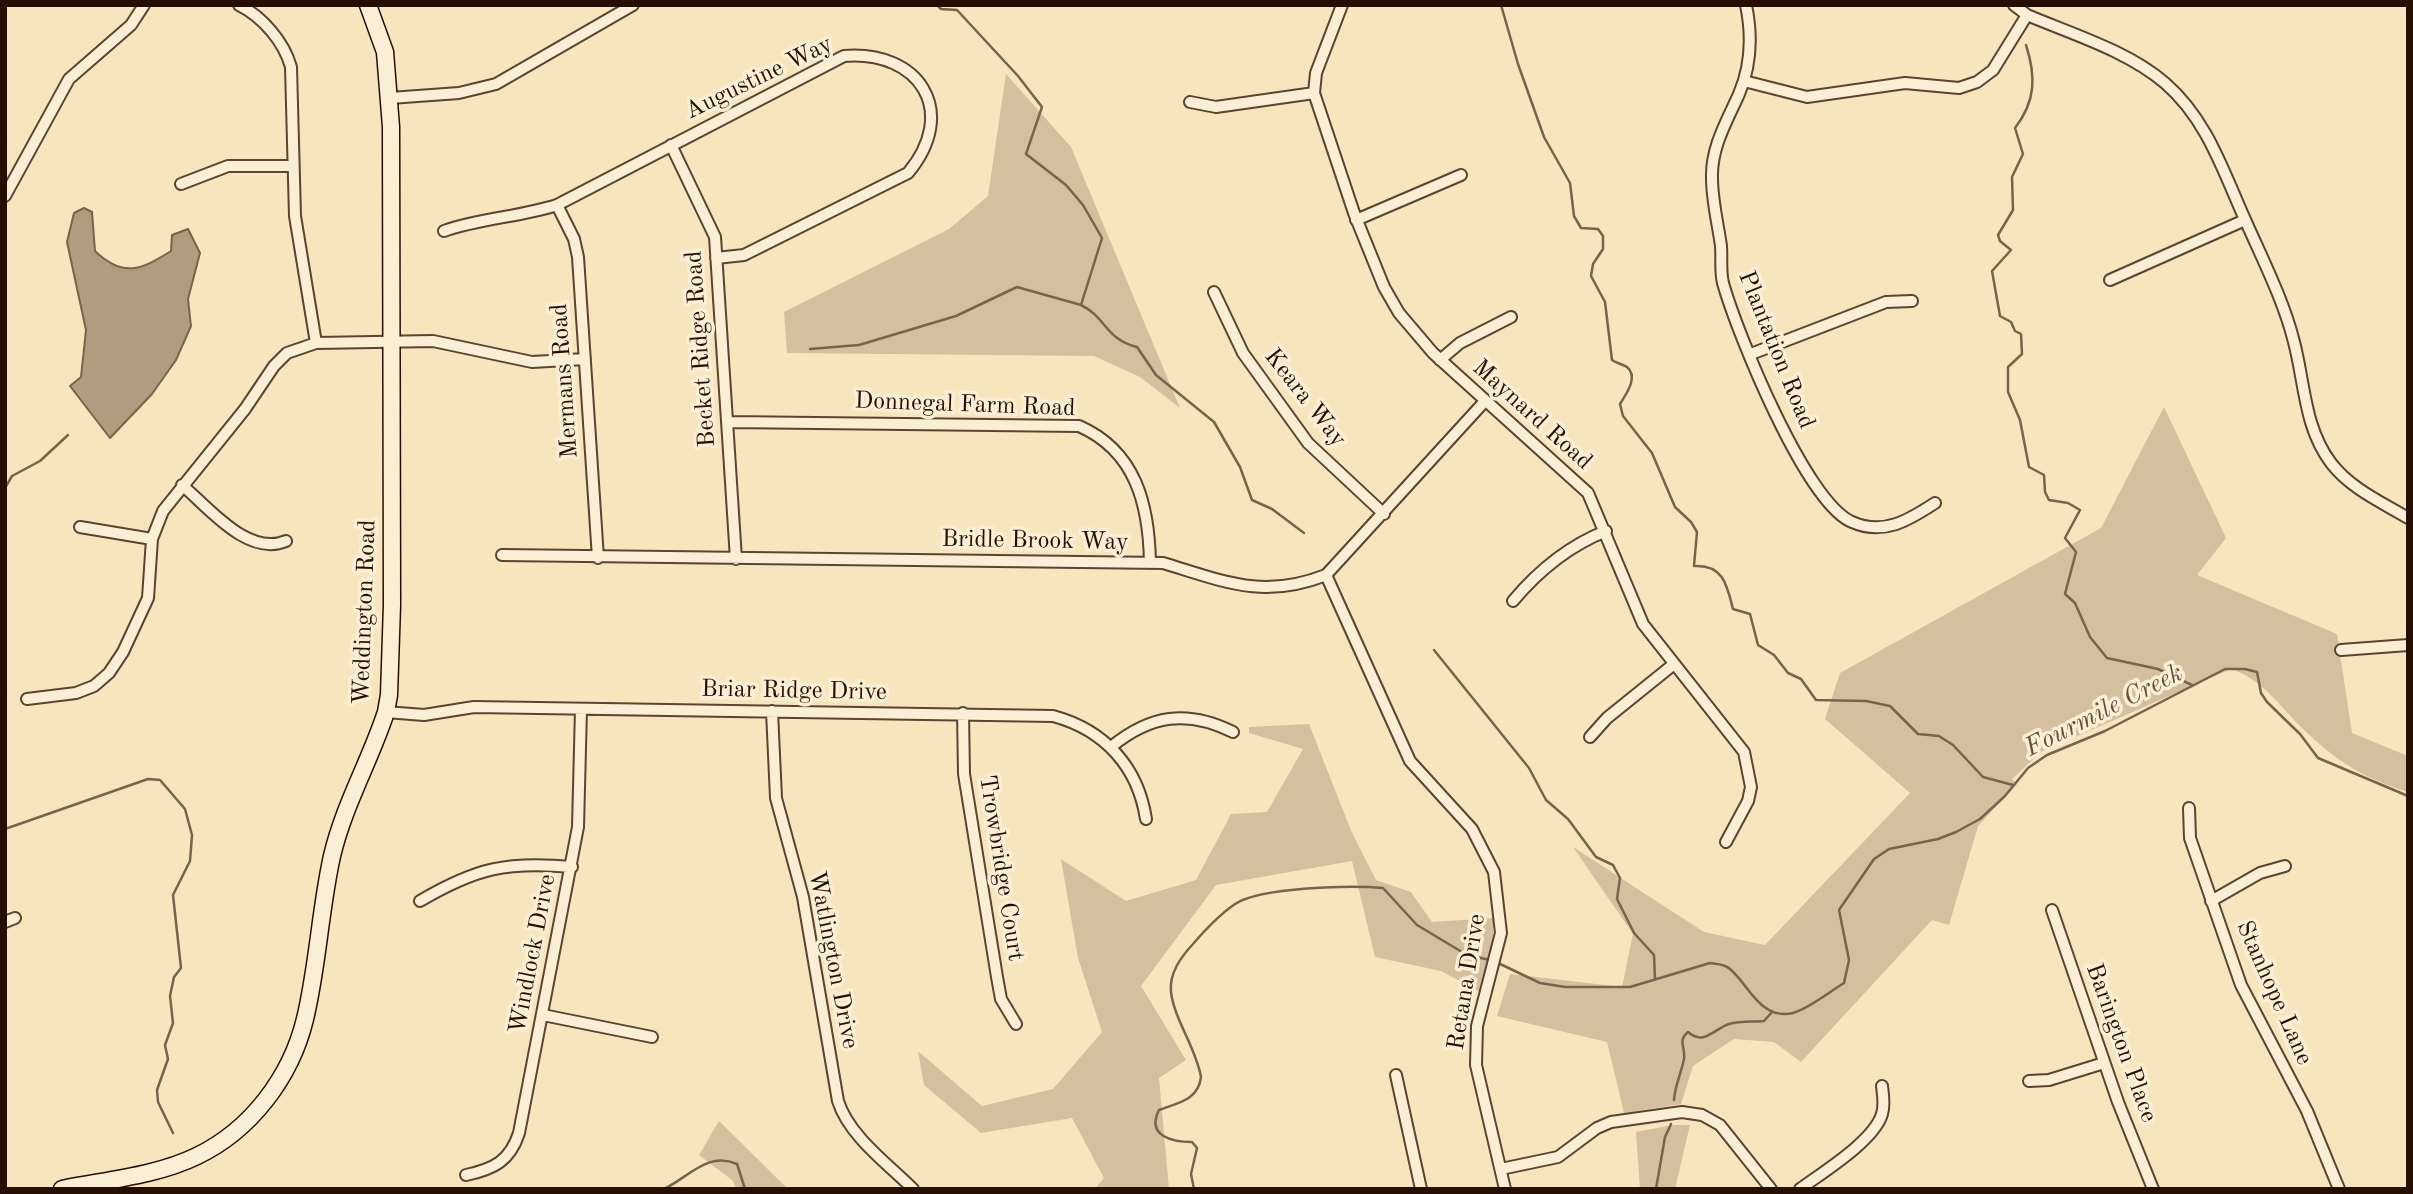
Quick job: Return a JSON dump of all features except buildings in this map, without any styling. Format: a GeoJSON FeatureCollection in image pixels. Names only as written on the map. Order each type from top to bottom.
{"type":"FeatureCollection","features":[{"type":"Feature","properties":{"kind":"main road","name":"Weddington Road"},"geometry":{"type":"LineString","coordinates":[[62,1189],[146,1172],[197,1156],[239,1128],[278,1084],[296,1047],[305,1019],[325,891],[340,827],[386,712],[392,606],[390,98],[382,37],[368,5]]}},
{"type":"Feature","properties":{"kind":"street"},"geometry":{"type":"LineString","coordinates":[[5,196],[69,79],[131,25],[144,5]]}},
{"type":"Feature","properties":{"kind":"street"},"geometry":{"type":"LineString","coordinates":[[239,5],[276,37],[289,58],[292,78],[295,216],[316,343]]}},
{"type":"Feature","properties":{"kind":"street"},"geometry":{"type":"LineString","coordinates":[[390,98],[459,93],[496,84],[633,5]]}},
{"type":"Feature","properties":{"kind":"street"},"geometry":{"type":"LineString","coordinates":[[1190,102],[1216,107],[1314,93],[1316,73],[1342,5]]}},
{"type":"Feature","properties":{"kind":"street","name":"Plantation Road"},"geometry":{"type":"LineString","coordinates":[[1746,5],[1750,42],[1744,81],[1716,146],[1712,181],[1721,273],[1751,354],[1786,437],[1836,512],[1856,524],[1882,527],[1910,519],[1935,503]]}},
{"type":"Feature","properties":{"kind":"street"},"geometry":{"type":"LineString","coordinates":[[2014,5],[2027,15],[2134,62],[2176,93],[2205,131],[2245,220],[2293,339],[2308,418],[2322,450],[2348,481],[2408,518]]}},
{"type":"Feature","properties":{"kind":"street"},"geometry":{"type":"LineString","coordinates":[[1744,81],[1807,97],[1905,83],[1959,88],[1978,82],[1993,70],[2027,15]]}},
{"type":"Feature","properties":{"kind":"street","name":"Augustine Way"},"geometry":{"type":"LineString","coordinates":[[444,231],[487,219],[528,215],[557,205],[844,57],[876,57],[904,67],[920,86],[928,102],[932,122],[929,140],[920,159],[908,173],[744,255],[716,258]]}},
{"type":"Feature","properties":{"kind":"street","name":"Maynard Road"},"geometry":{"type":"LineString","coordinates":[[1314,93],[1356,220],[1390,299],[1414,333],[1440,360],[1588,494],[1606,531],[1633,606],[1643,624],[1736,739],[1750,767],[1751,787],[1748,801],[1726,842]]}},
{"type":"Feature","properties":{"kind":"street","name":"Becket Ridge Road"},"geometry":{"type":"LineString","coordinates":[[671,145],[715,237],[736,559]]}},
{"type":"Feature","properties":{"kind":"street"},"geometry":{"type":"LineString","coordinates":[[181,184],[228,166],[292,166]]}},
{"type":"Feature","properties":{"kind":"street"},"geometry":{"type":"LineString","coordinates":[[1356,220],[1461,175]]}},
{"type":"Feature","properties":{"kind":"street","name":"Mermans Road"},"geometry":{"type":"LineString","coordinates":[[557,205],[574,239],[578,257],[598,558]]}},
{"type":"Feature","properties":{"kind":"street"},"geometry":{"type":"LineString","coordinates":[[2110,280],[2245,220]]}},
{"type":"Feature","properties":{"kind":"street","name":"Keara Way"},"geometry":{"type":"LineString","coordinates":[[1214,292],[1243,353],[1308,443],[1384,514]]}},
{"type":"Feature","properties":{"kind":"street"},"geometry":{"type":"LineString","coordinates":[[1751,354],[1886,302],[1912,301]]}},
{"type":"Feature","properties":{"kind":"street"},"geometry":{"type":"LineString","coordinates":[[1440,360],[1460,343],[1511,317]]}},
{"type":"Feature","properties":{"kind":"street"},"geometry":{"type":"LineString","coordinates":[[27,699],[76,692],[94,685],[109,673],[123,652],[148,598],[152,539],[163,511],[245,409],[280,359],[295,349],[316,343],[444,342],[532,362],[585,359]]}},
{"type":"Feature","properties":{"kind":"street","name":"Bridle Brook Way"},"geometry":{"type":"LineString","coordinates":[[502,555],[1163,563],[1215,581],[1254,588],[1279,589],[1326,575],[1485,401]]}},
{"type":"Feature","properties":{"kind":"street","name":"Donnegal Farm Road"},"geometry":{"type":"LineString","coordinates":[[727,422],[1079,426],[1100,435],[1126,461],[1146,512],[1150,563]]}},
{"type":"Feature","properties":{"kind":"street"},"geometry":{"type":"LineString","coordinates":[[182,485],[249,540],[269,547],[286,541]]}},
{"type":"Feature","properties":{"kind":"street"},"geometry":{"type":"LineString","coordinates":[[80,527],[152,539]]}},
{"type":"Feature","properties":{"kind":"street"},"geometry":{"type":"LineString","coordinates":[[1513,601],[1553,561],[1585,540],[1606,531]]}},
{"type":"Feature","properties":{"kind":"street","name":"Retana Drive"},"geometry":{"type":"LineString","coordinates":[[1326,575],[1410,761],[1472,830],[1489,858],[1499,893],[1498,949],[1477,1026],[1476,1065],[1505,1189]]}},
{"type":"Feature","properties":{"kind":"street"},"geometry":{"type":"LineString","coordinates":[[2341,650],[2408,645]]}},
{"type":"Feature","properties":{"kind":"street"},"geometry":{"type":"LineString","coordinates":[[1590,737],[1607,718],[1674,664]]}},
{"type":"Feature","properties":{"kind":"street","name":"Briar Ridge Drive"},"geometry":{"type":"LineString","coordinates":[[386,712],[424,715],[474,707],[1054,716],[1093,732],[1122,758],[1140,788],[1146,819]]}},
{"type":"Feature","properties":{"kind":"street","name":"Windlock Drive"},"geometry":{"type":"LineString","coordinates":[[466,1175],[497,1165],[515,1146],[572,867],[579,810],[581,709]]}},
{"type":"Feature","properties":{"kind":"street","name":"Watlington Drive"},"geometry":{"type":"LineString","coordinates":[[772,711],[776,798],[803,897],[841,1111],[857,1132],[913,1189]]}},
{"type":"Feature","properties":{"kind":"street","name":"Trowbridge Court"},"geometry":{"type":"LineString","coordinates":[[963,713],[964,774],[997,976],[1001,999],[1016,1024]]}},
{"type":"Feature","properties":{"kind":"street"},"geometry":{"type":"LineString","coordinates":[[1111,747],[1143,724],[1163,720],[1200,719],[1233,732]]}},
{"type":"Feature","properties":{"kind":"street","name":"Stanhope Lane"},"geometry":{"type":"LineString","coordinates":[[2189,808],[2190,838],[2241,985],[2307,1111],[2339,1189]]}},
{"type":"Feature","properties":{"kind":"street"},"geometry":{"type":"LineString","coordinates":[[420,901],[450,883],[489,868],[533,863],[572,867]]}},
{"type":"Feature","properties":{"kind":"street"},"geometry":{"type":"LineString","coordinates":[[2211,901],[2260,873],[2285,866]]}},
{"type":"Feature","properties":{"kind":"street","name":"Barington Place"},"geometry":{"type":"LineString","coordinates":[[2052,910],[2104,1063],[2153,1189]]}},
{"type":"Feature","properties":{"kind":"street"},"geometry":{"type":"LineString","coordinates":[[543,1015],[652,1037]]}},
{"type":"Feature","properties":{"kind":"street"},"geometry":{"type":"LineString","coordinates":[[2029,1081],[2049,1080],[2104,1063]]}},
{"type":"Feature","properties":{"kind":"street"},"geometry":{"type":"LineString","coordinates":[[1396,1075],[1421,1189]]}},
{"type":"Feature","properties":{"kind":"street"},"geometry":{"type":"LineString","coordinates":[[1800,1189],[1855,1147],[1878,1124],[1883,1113],[1882,1086]]}},
{"type":"Feature","properties":{"kind":"street"},"geometry":{"type":"LineString","coordinates":[[1501,1169],[1558,1157],[1597,1128],[1611,1122],[1682,1112],[1702,1115],[1720,1125],[1771,1189]]}},
{"type":"Feature","properties":{"kind":"shaded area"},"geometry":{"type":"Polygon","coordinates":[[[1006,74],[1071,147],[1180,408],[1140,377],[1094,356],[787,353],[784,312],[949,229],[988,196],[1006,74]]]}},
{"type":"Feature","properties":{"kind":"shaded area"},"geometry":{"type":"Polygon","coordinates":[[[84,208],[92,212],[95,251],[114,265],[132,268],[150,263],[171,251],[172,235],[188,229],[200,253],[188,299],[191,326],[176,360],[152,394],[110,438],[70,386],[81,377],[86,330],[67,242],[74,213],[84,208]]]}},
{"type":"Feature","properties":{"kind":"shaded area"},"geometry":{"type":"Polygon","coordinates":[[[2164,407],[2226,538],[2197,575],[2337,634],[2352,733],[2408,756],[2408,792],[2365,775],[2341,761],[2305,731],[2262,687],[2231,669],[2073,738],[2072,735],[2042,751],[2012,779],[2017,784],[1978,826],[1949,925],[1932,920],[1801,1062],[1774,1042],[1734,1039],[1693,1066],[1681,1104],[1624,1113],[1607,1042],[1497,1016],[1510,974],[1622,987],[1633,934],[1573,847],[1704,932],[1765,945],[1910,793],[1825,719],[1840,673],[2101,528],[2164,407]]]}},
{"type":"Feature","properties":{"kind":"shaded area"},"geometry":{"type":"Polygon","coordinates":[[[1309,724],[1352,833],[1376,880],[1411,892],[1432,922],[1493,918],[1493,944],[1482,993],[1441,971],[1375,957],[1352,861],[1216,885],[1141,986],[1186,1060],[1159,1078],[1169,1189],[1095,1189],[1104,1178],[1072,1118],[981,1133],[924,1085],[918,1051],[982,1106],[1053,1089],[1102,1032],[1078,958],[1061,859],[1126,901],[1196,880],[1231,814],[1267,812],[1303,749],[1249,733],[1249,727],[1309,724]]]}},
{"type":"Feature","properties":{"kind":"shaded area"},"geometry":{"type":"Polygon","coordinates":[[[719,1121],[788,1189],[737,1189],[732,1180],[699,1155],[719,1121]]]}},
{"type":"Feature","properties":{"kind":"shaded area"},"geometry":{"type":"Polygon","coordinates":[[[1673,1125],[1690,1125],[1675,1189],[1640,1189],[1636,1132],[1673,1125]]]}},
{"type":"Feature","properties":{"kind":"waterway"},"geometry":{"type":"LineString","coordinates":[[937,5],[941,9],[957,10],[1018,76],[1042,107],[1026,154],[1066,185],[1083,205],[1102,238],[1081,305]]}},
{"type":"Feature","properties":{"kind":"waterway"},"geometry":{"type":"LineString","coordinates":[[1501,5],[1518,64],[1544,137],[1570,183],[1574,216],[1581,228],[1598,229],[1603,236],[1603,249],[1593,264],[1591,276],[1605,302],[1612,360],[1627,367],[1632,376],[1630,386],[1620,404],[1623,416],[1652,453],[1675,507],[1691,522],[1697,532],[1694,566],[1704,566],[1718,572],[1726,584],[1733,609],[1750,614],[1758,645],[1774,655],[1788,673],[1801,679],[1816,700],[1866,701],[1890,706],[1918,734],[1939,736],[1953,745],[1983,777],[2013,785]]}},
{"type":"Feature","properties":{"kind":"waterway"},"geometry":{"type":"LineString","coordinates":[[2026,45],[2032,88],[2027,108],[2015,128],[2023,154],[2012,177],[2013,210],[1998,235],[2000,241],[2011,250],[1992,271],[2000,316],[2011,322],[2015,331],[2021,334],[2022,354],[2008,367],[2008,392],[2020,420],[2029,467],[2044,475],[2045,492],[2049,500],[2068,503],[2080,510],[2065,538],[2076,552],[2065,594],[2075,603],[2090,637],[2107,658],[2158,669],[2192,685]]}},
{"type":"Feature","properties":{"kind":"waterway"},"geometry":{"type":"LineString","coordinates":[[810,349],[859,345],[956,316],[1017,287],[1081,305],[1096,316],[1112,334],[1137,347],[1156,375],[1214,422],[1240,467],[1252,500],[1272,509],[1304,533]]}},
{"type":"Feature","properties":{"kind":"waterway"},"geometry":{"type":"LineString","coordinates":[[5,488],[12,476],[40,461],[68,435]]}},
{"type":"Feature","properties":{"kind":"waterway"},"geometry":{"type":"LineString","coordinates":[[1434,650],[1529,768],[1546,800],[1568,819],[1596,857],[1613,865],[1620,878],[1617,899],[1634,933],[1654,955],[1655,979]]}},
{"type":"Feature","properties":{"kind":"waterway","name":"Fourmile Creek"},"geometry":{"type":"LineString","coordinates":[[1496,962],[1540,983],[1565,987],[1630,987],[1710,963],[1718,964],[1730,969],[1757,1000],[1772,1012],[1782,1014],[1799,1011],[1844,983],[1849,960],[1839,910],[1874,859],[1889,849],[1938,839],[1956,832],[1980,819],[2005,796],[2028,768],[2047,755],[2105,731],[2225,669],[2257,672],[2261,693],[2267,702],[2300,734],[2318,758],[2408,796]]}},
{"type":"Feature","properties":{"kind":"waterway"},"geometry":{"type":"LineString","coordinates":[[5,829],[148,779],[160,780],[185,809],[192,835],[190,861],[173,895],[181,968],[174,977],[170,996],[173,1023],[165,1045],[168,1059],[157,1090],[158,1102],[173,1133]]}},
{"type":"Feature","properties":{"kind":"waterway","name":"Fourmile Creek"},"geometry":{"type":"LineString","coordinates":[[1194,1189],[1191,1174],[1197,1148],[1192,1142],[1163,1136],[1156,1126],[1159,1110],[1191,1096],[1201,1077],[1195,1055],[1176,1013],[1171,985],[1174,972],[1184,954],[1229,908],[1248,898],[1285,891],[1329,887],[1383,888],[1417,925],[1467,955],[1490,960]]}},
{"type":"Feature","properties":{"kind":"waterway"},"geometry":{"type":"LineString","coordinates":[[1674,1100],[1684,1059],[1682,1042],[1688,1032],[1704,1037],[1729,1024],[1764,1021],[1772,1012]]}},
{"type":"Feature","properties":{"kind":"waterway"},"geometry":{"type":"LineString","coordinates":[[1656,1189],[1665,1137],[1671,1124]]}},
{"type":"Feature","properties":{"kind":"waterway","name":"Fourmile Creek"},"geometry":{"type":"LineString","coordinates":[[664,1189],[699,1167],[717,1161],[737,1164],[745,1189]]}}]}
